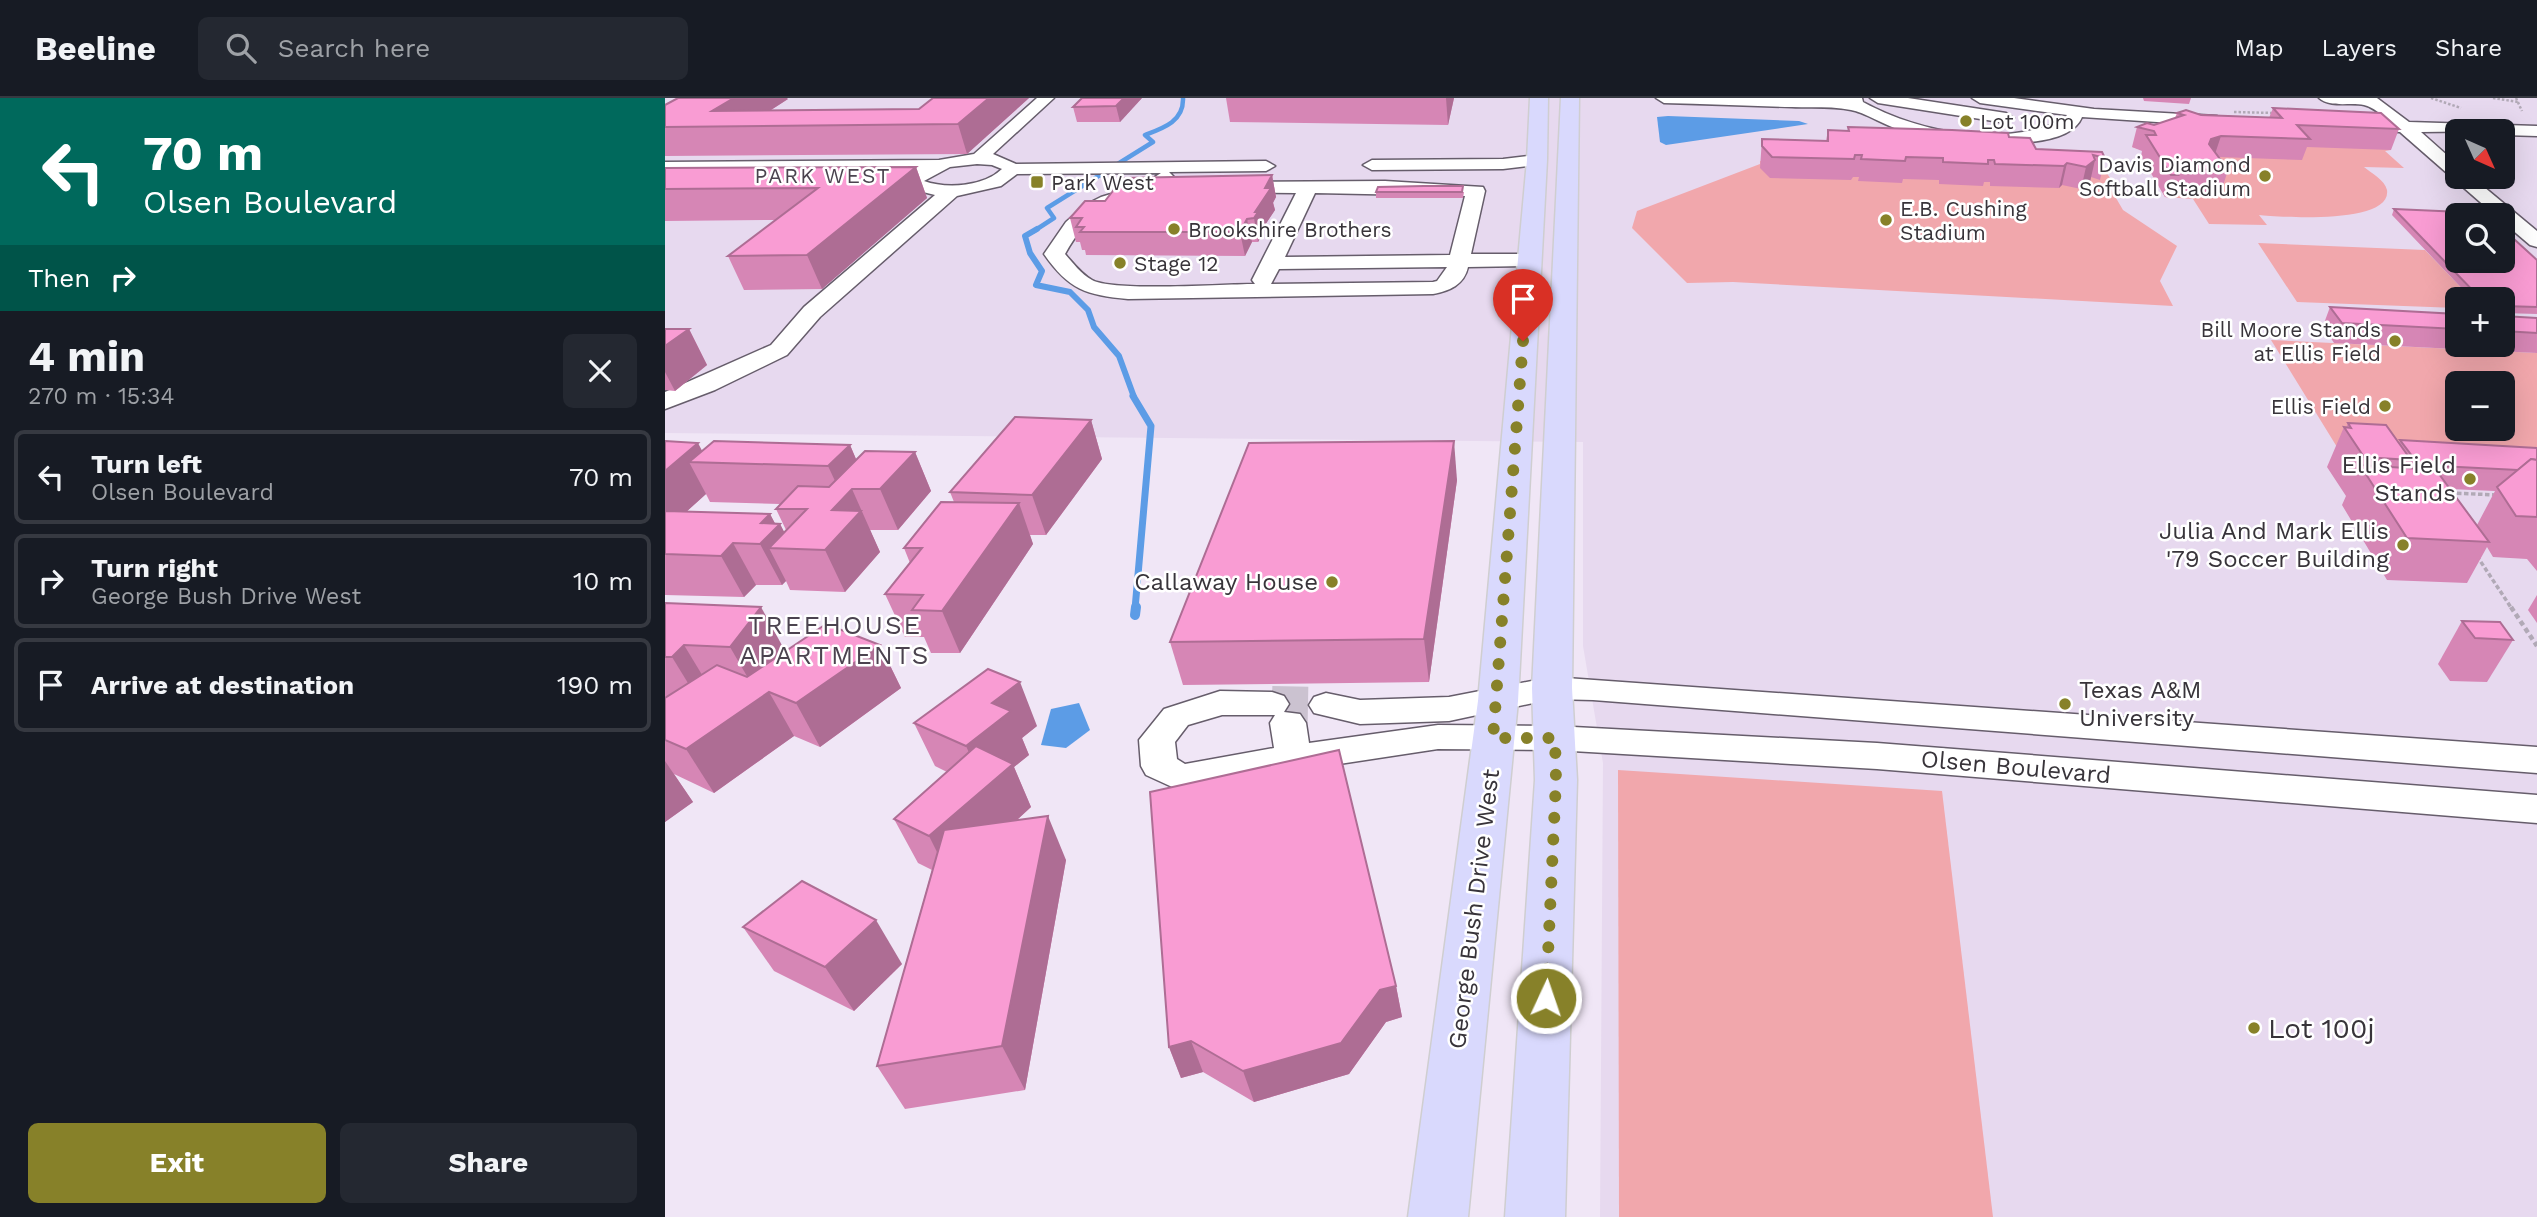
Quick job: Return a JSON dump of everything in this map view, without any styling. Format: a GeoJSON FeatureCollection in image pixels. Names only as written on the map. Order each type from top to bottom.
{"type":"FeatureCollection","features":[{"type":"Feature","properties":{"kind":"main road","name":"George Bush Drive West"},"geometry":{"type":"LineString","coordinates":[[1438,1217],[1496,719],[1537,171],[1539,98]]}},
{"type":"Feature","properties":{"kind":"main road"},"geometry":{"type":"LineString","coordinates":[[1535,1217],[1556,780],[1552,688],[1570,98]]}},
{"type":"Feature","properties":{"kind":"main road"},"geometry":{"type":"LineString","coordinates":[[1529,260],[1544,262],[1543,302],[1565,319]]}},
{"type":"Feature","properties":{"kind":"street"},"geometry":{"type":"LineString","coordinates":[[978,159],[1046,98]]}},
{"type":"Feature","properties":{"kind":"street"},"geometry":{"type":"LineString","coordinates":[[1664,98],[1856,103],[1885,121],[1931,133],[1997,139],[2063,128],[2073,122],[2076,112]]}},
{"type":"Feature","properties":{"kind":"street"},"geometry":{"type":"LineString","coordinates":[[1878,98],[2063,128]]}},
{"type":"Feature","properties":{"kind":"street"},"geometry":{"type":"LineString","coordinates":[[1980,98],[2076,112],[2231,117]]}},
{"type":"Feature","properties":{"kind":"street"},"geometry":{"type":"LineString","coordinates":[[2327,98],[2367,99],[2388,112],[2445,163]]}},
{"type":"Feature","properties":{"kind":"street"},"geometry":{"type":"LineString","coordinates":[[2329,124],[2537,131]]}},
{"type":"Feature","properties":{"kind":"street"},"geometry":{"type":"LineString","coordinates":[[665,167],[940,164],[978,159],[1003,161],[1009,173]]}},
{"type":"Feature","properties":{"kind":"street"},"geometry":{"type":"LineString","coordinates":[[917,185],[914,180],[918,175],[940,164]]}},
{"type":"Feature","properties":{"kind":"street"},"geometry":{"type":"LineString","coordinates":[[745,187],[776,166]]}},
{"type":"Feature","properties":{"kind":"street"},"geometry":{"type":"LineString","coordinates":[[890,185],[917,185],[951,191],[972,188],[1009,173],[1105,173],[1282,166]]}},
{"type":"Feature","properties":{"kind":"street"},"geometry":{"type":"LineString","coordinates":[[1348,166],[1369,183],[1398,195],[1447,195],[1476,191],[1458,261],[1451,280],[1444,286],[1128,292],[1092,289],[1078,283],[1054,254],[1073,225],[1099,205],[1160,183],[1369,183],[1513,175],[1537,171]]}},
{"type":"Feature","properties":{"kind":"street"},"geometry":{"type":"LineString","coordinates":[[1105,173],[1183,188]]}},
{"type":"Feature","properties":{"kind":"street"},"geometry":{"type":"LineString","coordinates":[[1211,188],[1304,195],[1369,183]]}},
{"type":"Feature","properties":{"kind":"street"},"geometry":{"type":"LineString","coordinates":[[2475,189],[2537,241]]}},
{"type":"Feature","properties":{"kind":"street"},"geometry":{"type":"LineString","coordinates":[[665,401],[706,385],[779,350],[812,312],[951,191]]}},
{"type":"Feature","properties":{"kind":"street"},"geometry":{"type":"LineString","coordinates":[[1257,290],[1304,195]]}},
{"type":"Feature","properties":{"kind":"street"},"geometry":{"type":"LineString","coordinates":[[1271,263],[1529,260]]}},
{"type":"Feature","properties":{"kind":"street","name":"Olsen Boulevard"},"geometry":{"type":"LineString","coordinates":[[1496,719],[1552,688],[1593,689],[2537,760]]}},
{"type":"Feature","properties":{"kind":"street"},"geometry":{"type":"LineString","coordinates":[[1295,775],[1280,714],[1220,703],[1176,717],[1157,740],[1159,766],[1204,794],[1295,775],[1358,748],[1438,737],[1496,719]]}},
{"type":"Feature","properties":{"kind":"street"},"geometry":{"type":"LineString","coordinates":[[1358,748],[1343,708],[1449,709],[1496,719]]}},
{"type":"Feature","properties":{"kind":"street","name":"Olsen Boulevard"},"geometry":{"type":"LineString","coordinates":[[1496,719],[1555,738],[1898,758],[2537,809]]}},
{"type":"Feature","properties":{"kind":"street"},"geometry":{"type":"LineString","coordinates":[[2241,738],[2257,786]]}},
{"type":"Feature","properties":{"kind":"path"},"geometry":{"type":"LineString","coordinates":[[2493,98],[2518,102]]}},
{"type":"Feature","properties":{"kind":"path"},"geometry":{"type":"LineString","coordinates":[[2231,117],[2281,114]]}},
{"type":"Feature","properties":{"kind":"path"},"geometry":{"type":"LineString","coordinates":[[2447,493],[2498,495]]}},
{"type":"Feature","properties":{"kind":"path"},"geometry":{"type":"LineString","coordinates":[[2471,547],[2537,646]]}},
{"type":"Feature","properties":{"kind":"shaded area","name":"Texas A&M University"},"geometry":{"type":"Polygon","coordinates":[[[665,98],[2537,98],[2537,1217],[1600,1217],[1603,763],[1583,646],[1583,442],[665,433],[665,98]]]}},
{"type":"Feature","properties":{"kind":"shaded area","name":"Davis Diamond Softball Stadium"},"geometry":{"type":"Polygon","coordinates":[[[2374,133],[2391,150],[2385,151],[2404,168],[2364,167],[2386,186],[2384,201],[2372,209],[2354,214],[2310,217],[2259,215],[2267,225],[2209,224],[2193,199],[2165,197],[2141,156],[2149,157],[2148,152],[2132,147],[2374,133]]]}},
{"type":"Feature","properties":{"kind":"shaded area","name":"E.B. Cushing Stadium"},"geometry":{"type":"Polygon","coordinates":[[[1760,161],[2106,172],[2115,185],[2109,186],[2123,210],[2177,246],[2160,281],[2173,306],[1733,282],[1687,283],[1632,228],[1637,211],[1760,164],[1760,161]]]}},
{"type":"Feature","properties":{"kind":"shaded area"},"geometry":{"type":"Polygon","coordinates":[[[2258,243],[2425,250],[2460,287],[2445,287],[2445,308],[2297,302],[2258,243]]]}},
{"type":"Feature","properties":{"kind":"shaded area","name":"Ellis Field"},"geometry":{"type":"Polygon","coordinates":[[[2271,340],[2445,349],[2445,357],[2515,357],[2515,352],[2537,353],[2537,471],[2345,460],[2271,340]]]}},
{"type":"Feature","properties":{"kind":"shaded area"},"geometry":{"type":"Polygon","coordinates":[[[1618,770],[1942,791],[1993,1217],[1619,1217],[1618,770]]]}},
{"type":"Feature","properties":{"kind":"water"},"geometry":{"type":"Polygon","coordinates":[[[1657,117],[1799,121],[1808,124],[1666,145],[1660,142],[1657,117]]]}},
{"type":"Feature","properties":{"kind":"water"},"geometry":{"type":"Polygon","coordinates":[[[1079,703],[1090,730],[1066,748],[1041,745],[1051,709],[1079,703]]]}},
{"type":"Feature","properties":{"kind":"building"},"geometry":{"type":"Polygon","coordinates":[[[678,98],[734,98],[712,111],[919,109],[933,98],[989,98],[958,124],[665,127],[665,105],[678,98]]]}},
{"type":"Feature","properties":{"kind":"building"},"geometry":{"type":"Polygon","coordinates":[[[1082,98],[1124,98],[1116,106],[1073,107],[1082,98]]]}},
{"type":"Feature","properties":{"kind":"building"},"geometry":{"type":"Polygon","coordinates":[[[2273,108],[2381,113],[2399,129],[2297,125],[2310,139],[2221,136],[2211,139],[2209,144],[2228,170],[2174,169],[2178,175],[2171,175],[2146,135],[2156,135],[2154,131],[2137,127],[2147,123],[2154,125],[2184,115],[2177,113],[2186,110],[2201,115],[2282,118],[2273,108]]]}},
{"type":"Feature","properties":{"kind":"building"},"geometry":{"type":"Polygon","coordinates":[[[1848,127],[2008,133],[2009,137],[2030,138],[2036,149],[2102,152],[2105,158],[2093,155],[2095,160],[2086,167],[2067,163],[2064,166],[1995,164],[1994,160],[1988,160],[1988,164],[1943,162],[1943,158],[1906,157],[1905,161],[1861,159],[1862,155],[1855,155],[1854,159],[1772,157],[1762,146],[1762,139],[1828,141],[1828,130],[1849,131],[1848,127]]]}},
{"type":"Feature","properties":{"kind":"building"},"geometry":{"type":"Polygon","coordinates":[[[916,167],[807,255],[728,256],[818,188],[665,189],[665,168],[916,167]]]}},
{"type":"Feature","properties":{"kind":"building"},"geometry":{"type":"Polygon","coordinates":[[[1272,175],[1265,188],[1271,188],[1255,212],[1258,212],[1254,218],[1247,219],[1240,232],[1080,232],[1084,227],[1076,227],[1082,218],[1070,218],[1085,201],[1105,201],[1123,178],[1272,175]]]}},
{"type":"Feature","properties":{"kind":"building"},"geometry":{"type":"Polygon","coordinates":[[[1463,186],[1462,192],[1376,192],[1378,187],[1463,186]]]}},
{"type":"Feature","properties":{"kind":"building"},"geometry":{"type":"Polygon","coordinates":[[[2394,209],[2445,211],[2445,262],[2394,209]]]}},
{"type":"Feature","properties":{"kind":"building"},"geometry":{"type":"Polygon","coordinates":[[[2515,240],[2537,260],[2537,307],[2515,306],[2515,287],[2469,287],[2456,273],[2515,273],[2515,240]]]}},
{"type":"Feature","properties":{"kind":"building"},"geometry":{"type":"Polygon","coordinates":[[[2330,307],[2445,313],[2445,328],[2342,323],[2330,307]]]}},
{"type":"Feature","properties":{"kind":"building"},"geometry":{"type":"Polygon","coordinates":[[[2515,317],[2537,318],[2537,333],[2515,332],[2515,317]]]}},
{"type":"Feature","properties":{"kind":"building"},"geometry":{"type":"Polygon","coordinates":[[[665,329],[689,329],[665,346],[665,329]]]}},
{"type":"Feature","properties":{"kind":"building"},"geometry":{"type":"Polygon","coordinates":[[[1015,417],[1091,420],[1032,495],[950,492],[1015,417]]]}},
{"type":"Feature","properties":{"kind":"building"},"geometry":{"type":"Polygon","coordinates":[[[2348,423],[2386,425],[2411,460],[2364,457],[2344,427],[2351,428],[2348,423]]]}},
{"type":"Feature","properties":{"kind":"building"},"geometry":{"type":"Polygon","coordinates":[[[2400,440],[2537,448],[2537,460],[2531,459],[2518,470],[2419,465],[2400,440]]]}},
{"type":"Feature","properties":{"kind":"building"},"geometry":{"type":"Polygon","coordinates":[[[665,441],[698,443],[665,471],[665,441]]]}},
{"type":"Feature","properties":{"kind":"building"},"geometry":{"type":"Polygon","coordinates":[[[714,441],[850,445],[828,466],[689,462],[714,441]]]}},
{"type":"Feature","properties":{"kind":"building","name":"Callaway House"},"geometry":{"type":"Polygon","coordinates":[[[1454,441],[1424,639],[1170,642],[1249,443],[1454,441]]]}},
{"type":"Feature","properties":{"kind":"building"},"geometry":{"type":"Polygon","coordinates":[[[865,451],[915,452],[880,489],[852,489],[832,510],[861,511],[825,550],[769,548],[807,509],[776,509],[798,486],[829,487],[865,451]]]}},
{"type":"Feature","properties":{"kind":"building"},"geometry":{"type":"Polygon","coordinates":[[[2531,459],[2537,460],[2537,517],[2516,516],[2497,487],[2531,459]]]}},
{"type":"Feature","properties":{"kind":"building"},"geometry":{"type":"Polygon","coordinates":[[[2360,465],[2436,470],[2489,542],[2407,538],[2360,465]]]}},
{"type":"Feature","properties":{"kind":"building"},"geometry":{"type":"Polygon","coordinates":[[[941,502],[1019,503],[942,611],[912,610],[923,595],[885,594],[922,548],[904,548],[941,502]]]}},
{"type":"Feature","properties":{"kind":"building"},"geometry":{"type":"Polygon","coordinates":[[[665,511],[770,514],[761,523],[780,524],[760,544],[733,543],[721,556],[665,554],[665,511]]]}},
{"type":"Feature","properties":{"kind":"building"},"geometry":{"type":"Polygon","coordinates":[[[665,603],[761,607],[730,647],[684,645],[672,657],[665,657],[665,603]]]}},
{"type":"Feature","properties":{"kind":"building"},"geometry":{"type":"Polygon","coordinates":[[[2462,621],[2500,622],[2513,640],[2475,638],[2462,621]]]}},
{"type":"Feature","properties":{"kind":"building"},"geometry":{"type":"Polygon","coordinates":[[[826,624],[880,645],[796,703],[769,692],[686,749],[665,740],[665,698],[717,665],[747,677],[826,624]]]}},
{"type":"Feature","properties":{"kind":"building"},"geometry":{"type":"Polygon","coordinates":[[[988,669],[1020,682],[992,703],[1011,711],[966,746],[914,723],[988,669]]]}},
{"type":"Feature","properties":{"kind":"building"},"geometry":{"type":"Polygon","coordinates":[[[976,746],[1013,764],[929,836],[894,819],[976,746]]]}},
{"type":"Feature","properties":{"kind":"building"},"geometry":{"type":"Polygon","coordinates":[[[1339,750],[1396,986],[1380,990],[1341,1043],[1243,1071],[1191,1041],[1169,1047],[1150,792],[1339,750]]]}},
{"type":"Feature","properties":{"kind":"building"},"geometry":{"type":"Polygon","coordinates":[[[1048,816],[1002,1046],[877,1066],[944,830],[1048,816]]]}},
{"type":"Feature","properties":{"kind":"building"},"geometry":{"type":"Polygon","coordinates":[[[802,881],[876,920],[825,967],[743,927],[802,881]]]}},
{"type":"Feature","properties":{"kind":"waterway"},"geometry":{"type":"LineString","coordinates":[[1034,231],[1054,218],[1047,208],[1153,142],[1145,135],[1166,126],[1176,118],[1183,98]]}},
{"type":"Feature","properties":{"kind":"waterway"},"geometry":{"type":"LineString","coordinates":[[1037,229],[1025,236],[1030,253],[1042,271],[1036,285],[1070,292],[1088,310],[1094,327],[1119,356],[1134,397]]}},
{"type":"Feature","properties":{"kind":"waterway"},"geometry":{"type":"LineString","coordinates":[[1133,396],[1151,426],[1135,609]]}},
{"type":"Feature","properties":{"kind":"waterway"},"geometry":{"type":"LineString","coordinates":[[1135,615],[1136,607]]}},
{"type":"Feature","properties":{"kind":"tunnel"},"geometry":{"type":"LineString","coordinates":[[1272,704],[1326,705]]}},
{"type":"Feature","properties":{"kind":"place","name":"Lot 100m"},"geometry":{"type":"Point","coordinates":[1966,121]}},
{"type":"Feature","properties":{"kind":"place","name":"Davis Diamond Softball Stadium"},"geometry":{"type":"Point","coordinates":[2265,176]}},
{"type":"Feature","properties":{"kind":"place","name":"Park West"},"geometry":{"type":"Point","coordinates":[1037,182]}},
{"type":"Feature","properties":{"kind":"place","name":"E.B. Cushing Stadium"},"geometry":{"type":"Point","coordinates":[1886,220]}},
{"type":"Feature","properties":{"kind":"place","name":"Brookshire Brothers"},"geometry":{"type":"Point","coordinates":[1174,229]}},
{"type":"Feature","properties":{"kind":"place","name":"Stage 12"},"geometry":{"type":"Point","coordinates":[1120,263]}},
{"type":"Feature","properties":{"kind":"place","name":"Bill Moore Stands at Ellis Field"},"geometry":{"type":"Point","coordinates":[2395,341]}},
{"type":"Feature","properties":{"kind":"place","name":"Ellis Field"},"geometry":{"type":"Point","coordinates":[2385,406]}},
{"type":"Feature","properties":{"kind":"place","name":"Ellis Field Stands"},"geometry":{"type":"Point","coordinates":[2470,479]}},
{"type":"Feature","properties":{"kind":"place","name":"Julia And Mark Ellis '79 Soccer Building"},"geometry":{"type":"Point","coordinates":[2403,545]}},
{"type":"Feature","properties":{"kind":"place","name":"Callaway House"},"geometry":{"type":"Point","coordinates":[1332,582]}},
{"type":"Feature","properties":{"kind":"place","name":"Texas A&M University"},"geometry":{"type":"Point","coordinates":[2065,704]}},
{"type":"Feature","properties":{"kind":"place","name":"Lot 100j"},"geometry":{"type":"Point","coordinates":[2254,1028]}},
{"type":"Feature","properties":{"kind":"district","name":"PARK WEST"},"geometry":{"type":"Point","coordinates":[823,175]}},
{"type":"Feature","properties":{"kind":"district","name":"TREEHOUSE APARTMENTS"},"geometry":{"type":"Point","coordinates":[835,640]}},
{"type":"Feature","properties":{"kind":"route"},"geometry":{"type":"LineString","coordinates":[[1523,341],[1498,701],[1493,738],[1555,738],[1556,780],[1546,998]]}}]}
